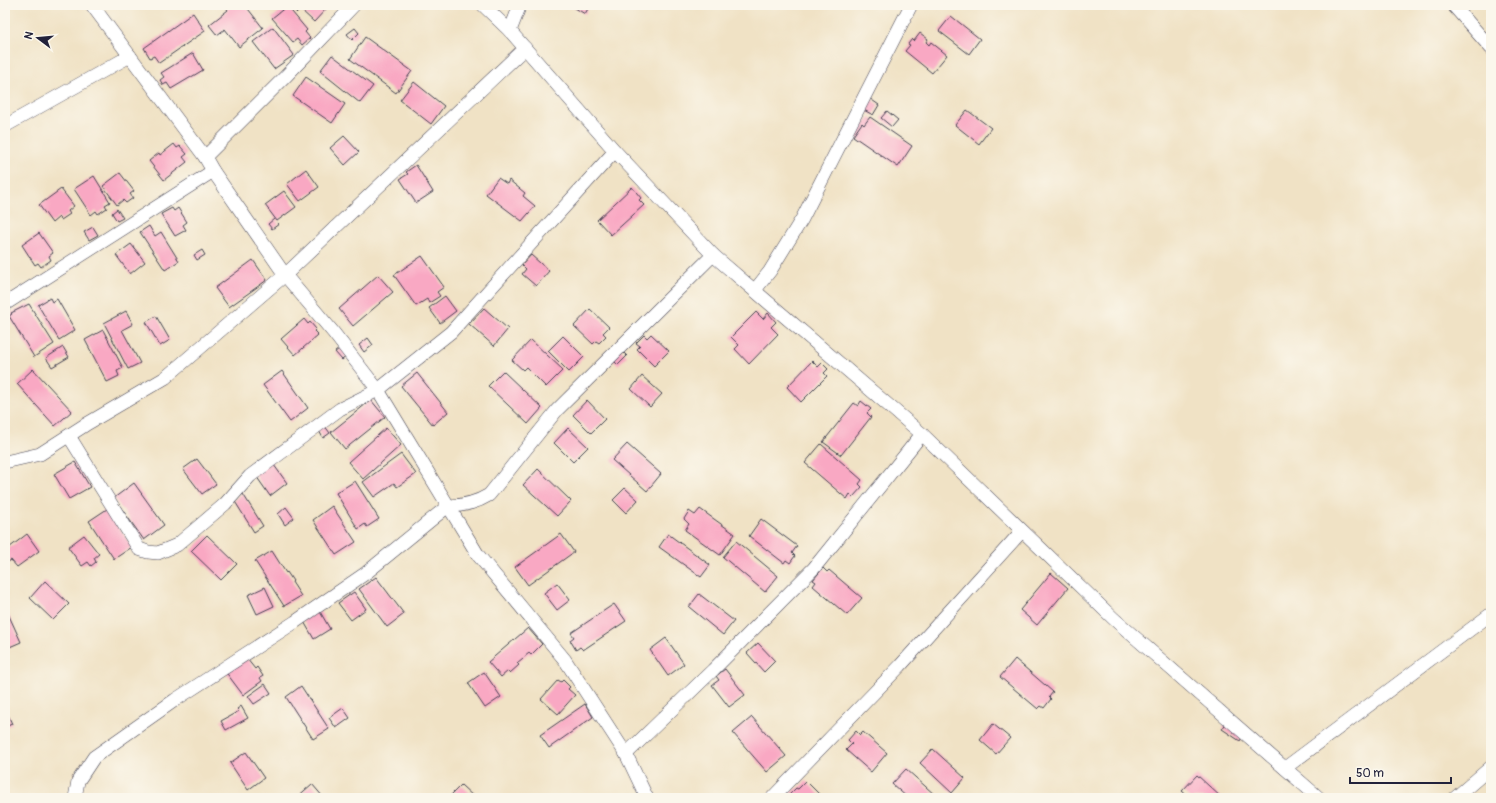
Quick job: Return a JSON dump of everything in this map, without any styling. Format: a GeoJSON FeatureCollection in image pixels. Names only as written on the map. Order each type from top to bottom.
{"type":"FeatureCollection","features":[{"type":"Feature","properties":{"kind":"street"},"geometry":{"type":"LineString","coordinates":[[92,5],[205,157],[213,171],[285,275],[333,332],[378,390],[478,555],[565,660],[626,754],[648,798]]}},
{"type":"Feature","properties":{"kind":"street"},"geometry":{"type":"LineString","coordinates":[[205,157],[354,5]]}},
{"type":"Feature","properties":{"kind":"street"},"geometry":{"type":"LineString","coordinates":[[483,5],[510,31],[616,151],[713,255],[922,434],[1114,620],[1319,798]]}},
{"type":"Feature","properties":{"kind":"street"},"geometry":{"type":"LineString","coordinates":[[510,31],[520,5]]}},
{"type":"Feature","properties":{"kind":"street"},"geometry":{"type":"LineString","coordinates":[[755,290],[770,271],[802,219],[911,5]]}},
{"type":"Feature","properties":{"kind":"street"},"geometry":{"type":"LineString","coordinates":[[1453,5],[1491,48]]}},
{"type":"Feature","properties":{"kind":"street"},"geometry":{"type":"LineString","coordinates":[[5,462],[40,454],[165,378],[285,275],[525,48]]}},
{"type":"Feature","properties":{"kind":"street"},"geometry":{"type":"LineString","coordinates":[[5,126],[130,56]]}},
{"type":"Feature","properties":{"kind":"street"},"geometry":{"type":"LineString","coordinates":[[69,436],[139,549],[158,553],[177,545],[225,504],[250,476],[340,409],[378,390],[451,332],[616,151]]}},
{"type":"Feature","properties":{"kind":"street"},"geometry":{"type":"LineString","coordinates":[[5,304],[213,171]]}},
{"type":"Feature","properties":{"kind":"street"},"geometry":{"type":"LineString","coordinates":[[74,798],[78,781],[94,757],[175,700],[295,622],[366,572],[448,506],[459,506],[480,501],[489,495],[557,410],[713,255]]}},
{"type":"Feature","properties":{"kind":"street"},"geometry":{"type":"LineString","coordinates":[[626,754],[713,670],[814,568],[922,434]]}},
{"type":"Feature","properties":{"kind":"street"},"geometry":{"type":"LineString","coordinates":[[772,798],[900,666],[1022,531]]}},
{"type":"Feature","properties":{"kind":"street"},"geometry":{"type":"LineString","coordinates":[[1285,768],[1491,614]]}},
{"type":"Feature","properties":{"kind":"street"},"geometry":{"type":"LineString","coordinates":[[1455,798],[1491,767]]}},
{"type":"Feature","properties":{"kind":"building"},"geometry":{"type":"Polygon","coordinates":[[[224,5],[245,5],[263,28],[239,47],[225,29],[217,35],[209,25],[228,10],[224,5]]]}},
{"type":"Feature","properties":{"kind":"building"},"geometry":{"type":"Polygon","coordinates":[[[289,5],[322,5],[326,9],[314,22],[300,9],[297,13],[289,5]]]}},
{"type":"Feature","properties":{"kind":"building"},"geometry":{"type":"Polygon","coordinates":[[[570,5],[590,5],[585,14],[570,5]]]}},
{"type":"Feature","properties":{"kind":"building"},"geometry":{"type":"Polygon","coordinates":[[[287,6],[307,30],[305,32],[310,38],[302,45],[297,39],[293,42],[272,18],[287,6]]]}},
{"type":"Feature","properties":{"kind":"building"},"geometry":{"type":"Polygon","coordinates":[[[193,13],[205,31],[159,63],[154,56],[150,58],[144,48],[193,13]]]}},
{"type":"Feature","properties":{"kind":"building"},"geometry":{"type":"Polygon","coordinates":[[[951,16],[980,39],[969,54],[939,31],[951,16]]]}},
{"type":"Feature","properties":{"kind":"building"},"geometry":{"type":"Polygon","coordinates":[[[273,27],[294,55],[274,69],[253,42],[273,27]]]}},
{"type":"Feature","properties":{"kind":"building"},"geometry":{"type":"Polygon","coordinates":[[[355,28],[359,33],[352,40],[347,34],[355,28]]]}},
{"type":"Feature","properties":{"kind":"building"},"geometry":{"type":"Polygon","coordinates":[[[920,33],[928,39],[926,42],[929,45],[931,42],[947,55],[932,73],[905,51],[910,45],[908,44],[912,39],[914,41],[920,33]]]}},
{"type":"Feature","properties":{"kind":"building"},"geometry":{"type":"Polygon","coordinates":[[[365,37],[412,71],[396,93],[350,59],[365,37]]]}},
{"type":"Feature","properties":{"kind":"building"},"geometry":{"type":"Polygon","coordinates":[[[193,53],[203,70],[171,89],[167,83],[163,85],[160,80],[164,77],[161,73],[193,53]]]}},
{"type":"Feature","properties":{"kind":"building"},"geometry":{"type":"Polygon","coordinates":[[[332,55],[373,86],[360,103],[320,71],[332,55]]]}},
{"type":"Feature","properties":{"kind":"building"},"geometry":{"type":"Polygon","coordinates":[[[306,77],[345,104],[332,123],[293,96],[306,77]]]}},
{"type":"Feature","properties":{"kind":"building"},"geometry":{"type":"Polygon","coordinates":[[[414,82],[444,106],[431,124],[400,100],[414,82]]]}},
{"type":"Feature","properties":{"kind":"building"},"geometry":{"type":"Polygon","coordinates":[[[869,98],[879,105],[873,115],[862,109],[869,98]]]}},
{"type":"Feature","properties":{"kind":"building"},"geometry":{"type":"Polygon","coordinates":[[[967,110],[991,128],[979,144],[955,125],[967,110]]]}},
{"type":"Feature","properties":{"kind":"building"},"geometry":{"type":"Polygon","coordinates":[[[887,111],[898,120],[892,127],[881,118],[887,111]]]}},
{"type":"Feature","properties":{"kind":"building"},"geometry":{"type":"Polygon","coordinates":[[[870,117],[912,146],[898,167],[853,136],[862,123],[864,125],[870,117]]]}},
{"type":"Feature","properties":{"kind":"building"},"geometry":{"type":"Polygon","coordinates":[[[344,136],[359,152],[345,165],[330,148],[344,136]]]}},
{"type":"Feature","properties":{"kind":"building"},"geometry":{"type":"Polygon","coordinates":[[[174,144],[177,148],[180,146],[187,154],[183,157],[187,162],[164,180],[149,161],[159,153],[160,155],[174,144]]]}},
{"type":"Feature","properties":{"kind":"building"},"geometry":{"type":"Polygon","coordinates":[[[416,165],[433,192],[416,203],[400,179],[408,174],[406,172],[416,165]]]}},
{"type":"Feature","properties":{"kind":"building"},"geometry":{"type":"Polygon","coordinates":[[[306,169],[319,187],[300,201],[287,184],[306,169]]]}},
{"type":"Feature","properties":{"kind":"building"},"geometry":{"type":"Polygon","coordinates":[[[120,173],[134,191],[130,194],[133,198],[126,203],[123,200],[117,205],[103,186],[120,173]]]}},
{"type":"Feature","properties":{"kind":"building"},"geometry":{"type":"Polygon","coordinates":[[[94,176],[110,202],[105,205],[107,208],[98,214],[96,211],[91,215],[74,189],[94,176]]]}},
{"type":"Feature","properties":{"kind":"building"},"geometry":{"type":"Polygon","coordinates":[[[498,178],[507,184],[509,180],[525,193],[523,196],[535,206],[522,221],[486,194],[498,178]]]}},
{"type":"Feature","properties":{"kind":"building"},"geometry":{"type":"Polygon","coordinates":[[[632,187],[641,198],[639,200],[644,205],[611,235],[597,220],[632,187]]]}},
{"type":"Feature","properties":{"kind":"building"},"geometry":{"type":"Polygon","coordinates":[[[61,189],[74,206],[68,211],[70,214],[61,220],[59,217],[52,223],[39,205],[61,189]]]}},
{"type":"Feature","properties":{"kind":"building"},"geometry":{"type":"Polygon","coordinates":[[[284,191],[296,207],[277,221],[265,205],[284,191]]]}},
{"type":"Feature","properties":{"kind":"building"},"geometry":{"type":"Polygon","coordinates":[[[172,208],[174,211],[178,208],[187,222],[183,225],[186,230],[175,236],[161,214],[172,208]]]}},
{"type":"Feature","properties":{"kind":"building"},"geometry":{"type":"Polygon","coordinates":[[[117,209],[123,218],[117,221],[112,213],[117,209]]]}},
{"type":"Feature","properties":{"kind":"building"},"geometry":{"type":"Polygon","coordinates":[[[274,219],[279,224],[272,229],[268,224],[274,219]]]}},
{"type":"Feature","properties":{"kind":"building"},"geometry":{"type":"Polygon","coordinates":[[[149,226],[155,236],[161,232],[179,261],[165,270],[140,232],[149,226]]]}},
{"type":"Feature","properties":{"kind":"building"},"geometry":{"type":"Polygon","coordinates":[[[93,227],[98,235],[89,240],[84,232],[93,227]]]}},
{"type":"Feature","properties":{"kind":"building"},"geometry":{"type":"Polygon","coordinates":[[[39,233],[53,253],[49,256],[51,260],[41,267],[38,263],[35,265],[22,245],[39,233]]]}},
{"type":"Feature","properties":{"kind":"building"},"geometry":{"type":"Polygon","coordinates":[[[131,244],[145,262],[130,274],[116,255],[131,244]]]}},
{"type":"Feature","properties":{"kind":"building"},"geometry":{"type":"Polygon","coordinates":[[[202,250],[205,255],[197,260],[194,255],[202,250]]]}},
{"type":"Feature","properties":{"kind":"building"},"geometry":{"type":"Polygon","coordinates":[[[531,255],[549,271],[536,286],[522,274],[526,269],[522,265],[531,255]]]}},
{"type":"Feature","properties":{"kind":"building"},"geometry":{"type":"Polygon","coordinates":[[[422,256],[444,287],[437,292],[440,296],[429,303],[427,299],[416,306],[394,275],[422,256]]]}},
{"type":"Feature","properties":{"kind":"building"},"geometry":{"type":"Polygon","coordinates":[[[253,260],[267,280],[229,307],[215,288],[253,260]]]}},
{"type":"Feature","properties":{"kind":"building"},"geometry":{"type":"Polygon","coordinates":[[[378,275],[393,292],[353,326],[339,309],[378,275]]]}},
{"type":"Feature","properties":{"kind":"building"},"geometry":{"type":"Polygon","coordinates":[[[445,296],[456,311],[440,323],[429,308],[445,296]]]}},
{"type":"Feature","properties":{"kind":"building"},"geometry":{"type":"Polygon","coordinates":[[[50,298],[52,302],[57,299],[75,330],[59,340],[38,305],[50,298]]]}},
{"type":"Feature","properties":{"kind":"building"},"geometry":{"type":"Polygon","coordinates":[[[29,304],[54,344],[34,357],[9,316],[12,314],[11,313],[29,304]]]}},
{"type":"Feature","properties":{"kind":"building"},"geometry":{"type":"Polygon","coordinates":[[[484,308],[508,329],[494,346],[469,324],[484,308]]]}},
{"type":"Feature","properties":{"kind":"building"},"geometry":{"type":"Polygon","coordinates":[[[590,309],[609,327],[603,333],[606,336],[599,343],[596,341],[593,344],[574,326],[590,309]]]}},
{"type":"Feature","properties":{"kind":"building"},"geometry":{"type":"Polygon","coordinates":[[[126,311],[133,324],[122,330],[140,363],[128,369],[104,323],[126,311]]]}},
{"type":"Feature","properties":{"kind":"building"},"geometry":{"type":"Polygon","coordinates":[[[756,312],[763,319],[768,313],[776,322],[771,327],[778,334],[749,364],[735,349],[739,345],[731,337],[756,312]]]}},
{"type":"Feature","properties":{"kind":"building"},"geometry":{"type":"Polygon","coordinates":[[[156,316],[170,340],[160,346],[146,322],[156,316]]]}},
{"type":"Feature","properties":{"kind":"building"},"geometry":{"type":"Polygon","coordinates":[[[304,319],[308,324],[310,322],[316,329],[314,331],[318,335],[295,355],[281,339],[304,319]]]}},
{"type":"Feature","properties":{"kind":"building"},"geometry":{"type":"Polygon","coordinates":[[[103,330],[123,368],[117,371],[119,376],[107,382],[85,340],[103,330]]]}},
{"type":"Feature","properties":{"kind":"building"},"geometry":{"type":"Polygon","coordinates":[[[651,334],[669,351],[654,366],[637,349],[640,346],[636,343],[644,335],[647,338],[651,334]]]}},
{"type":"Feature","properties":{"kind":"building"},"geometry":{"type":"Polygon","coordinates":[[[563,336],[584,357],[569,372],[548,351],[563,336]]]}},
{"type":"Feature","properties":{"kind":"building"},"geometry":{"type":"Polygon","coordinates":[[[368,338],[373,345],[364,352],[359,345],[368,338]]]}},
{"type":"Feature","properties":{"kind":"building"},"geometry":{"type":"Polygon","coordinates":[[[531,340],[563,370],[546,387],[526,367],[523,370],[512,360],[531,340]]]}},
{"type":"Feature","properties":{"kind":"building"},"geometry":{"type":"Polygon","coordinates":[[[63,347],[69,357],[52,367],[46,358],[63,347]]]}},
{"type":"Feature","properties":{"kind":"building"},"geometry":{"type":"Polygon","coordinates":[[[342,347],[348,355],[342,360],[335,352],[342,347]]]}},
{"type":"Feature","properties":{"kind":"building"},"geometry":{"type":"Polygon","coordinates":[[[620,349],[627,356],[618,365],[611,358],[620,349]]]}},
{"type":"Feature","properties":{"kind":"building"},"geometry":{"type":"Polygon","coordinates":[[[812,361],[818,367],[822,363],[828,369],[824,373],[827,376],[801,402],[787,387],[812,361]]]}},
{"type":"Feature","properties":{"kind":"building"},"geometry":{"type":"Polygon","coordinates":[[[33,369],[72,411],[55,426],[17,384],[33,369]]]}},
{"type":"Feature","properties":{"kind":"building"},"geometry":{"type":"Polygon","coordinates":[[[282,371],[308,408],[290,422],[263,385],[282,371]]]}},
{"type":"Feature","properties":{"kind":"building"},"geometry":{"type":"Polygon","coordinates":[[[503,371],[542,408],[528,424],[488,386],[503,371]]]}},
{"type":"Feature","properties":{"kind":"building"},"geometry":{"type":"Polygon","coordinates":[[[417,373],[448,412],[433,425],[401,386],[417,373]]]}},
{"type":"Feature","properties":{"kind":"building"},"geometry":{"type":"Polygon","coordinates":[[[642,376],[662,394],[650,407],[631,389],[642,376]]]}},
{"type":"Feature","properties":{"kind":"building"},"geometry":{"type":"Polygon","coordinates":[[[371,400],[385,417],[345,449],[331,432],[371,400]]]}},
{"type":"Feature","properties":{"kind":"building"},"geometry":{"type":"Polygon","coordinates":[[[587,400],[605,419],[591,433],[573,415],[587,400]]]}},
{"type":"Feature","properties":{"kind":"building"},"geometry":{"type":"Polygon","coordinates":[[[861,401],[871,409],[867,413],[871,417],[841,455],[823,442],[854,403],[858,406],[861,401]]]}},
{"type":"Feature","properties":{"kind":"building"},"geometry":{"type":"Polygon","coordinates":[[[324,425],[330,433],[323,438],[318,429],[324,425]]]}},
{"type":"Feature","properties":{"kind":"building"},"geometry":{"type":"Polygon","coordinates":[[[386,428],[401,445],[363,479],[348,462],[386,428]]]}},
{"type":"Feature","properties":{"kind":"building"},"geometry":{"type":"Polygon","coordinates":[[[568,428],[588,447],[573,462],[554,443],[568,428]]]}},
{"type":"Feature","properties":{"kind":"building"},"geometry":{"type":"Polygon","coordinates":[[[627,444],[661,474],[647,491],[612,460],[627,444]]]}},
{"type":"Feature","properties":{"kind":"building"},"geometry":{"type":"Polygon","coordinates":[[[821,444],[862,480],[859,484],[862,487],[853,497],[850,494],[847,499],[805,463],[821,444]]]}},
{"type":"Feature","properties":{"kind":"building"},"geometry":{"type":"Polygon","coordinates":[[[401,454],[416,474],[397,487],[394,483],[374,497],[363,482],[401,454]]]}},
{"type":"Feature","properties":{"kind":"building"},"geometry":{"type":"Polygon","coordinates":[[[197,459],[216,484],[202,494],[183,469],[197,459]]]}},
{"type":"Feature","properties":{"kind":"building"},"geometry":{"type":"Polygon","coordinates":[[[271,461],[287,483],[270,496],[254,473],[271,461]]]}},
{"type":"Feature","properties":{"kind":"building"},"geometry":{"type":"Polygon","coordinates":[[[75,462],[90,487],[69,499],[54,474],[75,462]]]}},
{"type":"Feature","properties":{"kind":"building"},"geometry":{"type":"Polygon","coordinates":[[[538,469],[571,501],[557,516],[523,485],[538,469]]]}},
{"type":"Feature","properties":{"kind":"building"},"geometry":{"type":"Polygon","coordinates":[[[355,481],[379,519],[367,527],[365,524],[358,529],[336,493],[355,481]]]}},
{"type":"Feature","properties":{"kind":"building"},"geometry":{"type":"Polygon","coordinates":[[[134,483],[164,525],[144,540],[114,498],[134,483]]]}},
{"type":"Feature","properties":{"kind":"building"},"geometry":{"type":"Polygon","coordinates":[[[625,488],[638,500],[626,513],[613,500],[625,488]]]}},
{"type":"Feature","properties":{"kind":"building"},"geometry":{"type":"Polygon","coordinates":[[[243,494],[263,526],[254,532],[234,500],[243,494]]]}},
{"type":"Feature","properties":{"kind":"building"},"geometry":{"type":"Polygon","coordinates":[[[332,506],[356,542],[336,555],[313,520],[332,506]]]}},
{"type":"Feature","properties":{"kind":"building"},"geometry":{"type":"Polygon","coordinates":[[[286,507],[294,518],[285,525],[278,514],[286,507]]]}},
{"type":"Feature","properties":{"kind":"building"},"geometry":{"type":"Polygon","coordinates":[[[107,509],[132,547],[114,559],[89,521],[107,509]]]}},
{"type":"Feature","properties":{"kind":"building"},"geometry":{"type":"Polygon","coordinates":[[[700,509],[735,534],[720,555],[685,530],[689,524],[684,519],[689,511],[695,515],[700,509]]]}},
{"type":"Feature","properties":{"kind":"building"},"geometry":{"type":"Polygon","coordinates":[[[761,519],[797,546],[792,553],[795,556],[790,563],[786,560],[784,563],[749,536],[761,519]]]}},
{"type":"Feature","properties":{"kind":"building"},"geometry":{"type":"Polygon","coordinates":[[[27,534],[39,551],[17,567],[11,560],[8,562],[5,558],[5,551],[27,534]]]}},
{"type":"Feature","properties":{"kind":"building"},"geometry":{"type":"Polygon","coordinates":[[[561,534],[574,552],[528,585],[515,567],[561,534]]]}},
{"type":"Feature","properties":{"kind":"building"},"geometry":{"type":"Polygon","coordinates":[[[668,534],[710,565],[701,577],[659,547],[668,534]]]}},
{"type":"Feature","properties":{"kind":"building"},"geometry":{"type":"Polygon","coordinates":[[[84,535],[99,554],[94,558],[96,562],[91,566],[88,562],[82,566],[68,547],[84,535]]]}},
{"type":"Feature","properties":{"kind":"building"},"geometry":{"type":"Polygon","coordinates":[[[207,535],[237,564],[221,580],[191,551],[207,535]]]}},
{"type":"Feature","properties":{"kind":"building"},"geometry":{"type":"Polygon","coordinates":[[[736,541],[778,576],[765,592],[723,557],[736,541]]]}},
{"type":"Feature","properties":{"kind":"building"},"geometry":{"type":"Polygon","coordinates":[[[272,551],[293,581],[292,582],[301,596],[284,606],[255,561],[272,551]]]}},
{"type":"Feature","properties":{"kind":"building"},"geometry":{"type":"Polygon","coordinates":[[[823,568],[827,572],[829,570],[862,598],[847,615],[813,586],[816,582],[813,580],[823,568]]]}},
{"type":"Feature","properties":{"kind":"building"},"geometry":{"type":"Polygon","coordinates":[[[1051,573],[1068,588],[1037,625],[1020,610],[1051,573]]]}},
{"type":"Feature","properties":{"kind":"building"},"geometry":{"type":"Polygon","coordinates":[[[376,577],[404,614],[387,627],[359,589],[376,577]]]}},
{"type":"Feature","properties":{"kind":"building"},"geometry":{"type":"Polygon","coordinates":[[[45,581],[69,604],[53,620],[30,598],[45,581]]]}},
{"type":"Feature","properties":{"kind":"building"},"geometry":{"type":"Polygon","coordinates":[[[557,583],[570,600],[557,610],[544,593],[557,583]]]}},
{"type":"Feature","properties":{"kind":"building"},"geometry":{"type":"Polygon","coordinates":[[[265,587],[274,606],[257,614],[248,595],[265,587]]]}},
{"type":"Feature","properties":{"kind":"building"},"geometry":{"type":"Polygon","coordinates":[[[354,592],[366,609],[351,620],[338,603],[354,592]]]}},
{"type":"Feature","properties":{"kind":"building"},"geometry":{"type":"Polygon","coordinates":[[[699,594],[734,621],[723,635],[689,607],[699,594]]]}},
{"type":"Feature","properties":{"kind":"building"},"geometry":{"type":"Polygon","coordinates":[[[614,604],[626,621],[583,650],[580,647],[576,650],[570,640],[574,637],[571,633],[614,604]]]}},
{"type":"Feature","properties":{"kind":"building"},"geometry":{"type":"Polygon","coordinates":[[[5,607],[21,642],[5,649],[5,607]]]}},
{"type":"Feature","properties":{"kind":"building"},"geometry":{"type":"Polygon","coordinates":[[[319,610],[330,629],[314,639],[303,620],[319,610]]]}},
{"type":"Feature","properties":{"kind":"building"},"geometry":{"type":"Polygon","coordinates":[[[528,628],[542,644],[531,655],[529,653],[517,663],[519,665],[510,673],[508,671],[501,677],[488,662],[528,628]]]}},
{"type":"Feature","properties":{"kind":"building"},"geometry":{"type":"Polygon","coordinates":[[[666,638],[684,664],[668,676],[650,650],[666,638]]]}},
{"type":"Feature","properties":{"kind":"building"},"geometry":{"type":"Polygon","coordinates":[[[758,643],[775,661],[764,672],[747,653],[758,643]]]}},
{"type":"Feature","properties":{"kind":"building"},"geometry":{"type":"Polygon","coordinates":[[[247,659],[255,669],[257,667],[263,676],[260,678],[262,681],[243,695],[225,671],[247,659]]]}},
{"type":"Feature","properties":{"kind":"building"},"geometry":{"type":"Polygon","coordinates":[[[1015,659],[1053,692],[1049,697],[1051,699],[1044,708],[1041,706],[1038,709],[1000,677],[1015,659]]]}},
{"type":"Feature","properties":{"kind":"building"},"geometry":{"type":"Polygon","coordinates":[[[725,669],[745,695],[729,707],[712,685],[719,680],[716,676],[725,669]]]}},
{"type":"Feature","properties":{"kind":"building"},"geometry":{"type":"Polygon","coordinates":[[[484,672],[501,697],[485,708],[468,683],[484,672]]]}},
{"type":"Feature","properties":{"kind":"building"},"geometry":{"type":"Polygon","coordinates":[[[558,680],[561,682],[563,680],[570,687],[568,689],[575,695],[558,714],[541,699],[558,680]]]}},
{"type":"Feature","properties":{"kind":"building"},"geometry":{"type":"Polygon","coordinates":[[[265,684],[271,693],[254,704],[248,696],[265,684]]]}},
{"type":"Feature","properties":{"kind":"building"},"geometry":{"type":"Polygon","coordinates":[[[301,686],[329,729],[313,739],[286,697],[301,686]]]}},
{"type":"Feature","properties":{"kind":"building"},"geometry":{"type":"Polygon","coordinates":[[[585,704],[593,717],[549,748],[540,735],[585,704]]]}},
{"type":"Feature","properties":{"kind":"building"},"geometry":{"type":"Polygon","coordinates":[[[241,706],[248,718],[226,730],[221,721],[239,711],[237,709],[241,706]]]}},
{"type":"Feature","properties":{"kind":"building"},"geometry":{"type":"Polygon","coordinates":[[[5,708],[12,724],[5,727],[5,708]]]}},
{"type":"Feature","properties":{"kind":"building"},"geometry":{"type":"Polygon","coordinates":[[[343,708],[350,718],[336,728],[329,718],[343,708]]]}},
{"type":"Feature","properties":{"kind":"building"},"geometry":{"type":"Polygon","coordinates":[[[752,717],[786,756],[767,772],[733,733],[752,717]]]}},
{"type":"Feature","properties":{"kind":"building"},"geometry":{"type":"Polygon","coordinates":[[[1227,722],[1244,734],[1240,741],[1222,729],[1227,722]]]}},
{"type":"Feature","properties":{"kind":"building"},"geometry":{"type":"Polygon","coordinates":[[[993,724],[1010,738],[996,754],[980,740],[993,724]]]}},
{"type":"Feature","properties":{"kind":"building"},"geometry":{"type":"Polygon","coordinates":[[[856,731],[860,735],[863,732],[887,753],[871,772],[846,750],[852,744],[848,740],[856,731]]]}},
{"type":"Feature","properties":{"kind":"building"},"geometry":{"type":"Polygon","coordinates":[[[933,749],[965,778],[952,793],[920,763],[933,749]]]}},
{"type":"Feature","properties":{"kind":"building"},"geometry":{"type":"Polygon","coordinates":[[[246,752],[264,778],[248,790],[230,763],[246,752]]]}},
{"type":"Feature","properties":{"kind":"building"},"geometry":{"type":"Polygon","coordinates":[[[906,769],[935,795],[932,798],[908,798],[892,784],[906,769]]]}},
{"type":"Feature","properties":{"kind":"building"},"geometry":{"type":"Polygon","coordinates":[[[1197,775],[1222,798],[1190,798],[1182,791],[1197,775]]]}},
{"type":"Feature","properties":{"kind":"building"},"geometry":{"type":"Polygon","coordinates":[[[806,781],[823,798],[792,798],[789,795],[806,781]]]}},
{"type":"Feature","properties":{"kind":"building"},"geometry":{"type":"Polygon","coordinates":[[[312,784],[324,798],[296,798],[312,784]]]}},
{"type":"Feature","properties":{"kind":"building"},"geometry":{"type":"Polygon","coordinates":[[[461,785],[475,798],[448,798],[461,785]]]}}]}
